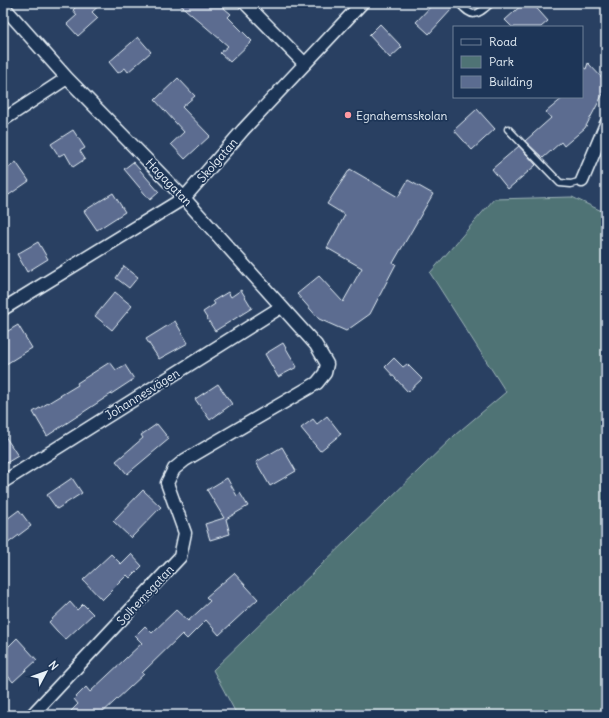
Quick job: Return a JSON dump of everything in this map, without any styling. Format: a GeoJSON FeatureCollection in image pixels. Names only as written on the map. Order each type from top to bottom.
{"type":"FeatureCollection","features":[{"type":"Feature","properties":{"kind":"street"},"geometry":{"type":"LineString","coordinates":[[245,3],[305,64]]}},
{"type":"Feature","properties":{"kind":"street","name":"Skolgatan"},"geometry":{"type":"LineString","coordinates":[[3,309],[184,198],[243,130],[362,3]]}},
{"type":"Feature","properties":{"kind":"street","name":"Hagagatan"},"geometry":{"type":"LineString","coordinates":[[3,6],[67,78],[184,198],[316,345],[327,364]]}},
{"type":"Feature","properties":{"kind":"street"},"geometry":{"type":"LineString","coordinates":[[3,120],[67,78]]}},
{"type":"Feature","properties":{"kind":"street"},"geometry":{"type":"LineString","coordinates":[[582,181],[606,124]]}},
{"type":"Feature","properties":{"kind":"street","name":"Johannesvägen"},"geometry":{"type":"LineString","coordinates":[[3,482],[281,306]]}},
{"type":"Feature","properties":{"kind":"street","name":"Solhemsgatan"},"geometry":{"type":"LineString","coordinates":[[32,715],[180,557],[185,533],[167,484],[174,469],[185,460],[317,383],[325,372],[327,364]]}},
{"type":"Feature","properties":{"kind":"lane"},"geometry":{"type":"LineString","coordinates":[[459,3],[468,14],[475,15],[483,11],[491,3]]}},
{"type":"Feature","properties":{"kind":"lane"},"geometry":{"type":"LineString","coordinates":[[508,129],[560,183],[571,184],[582,181]]}},
{"type":"Feature","properties":{"kind":"green space"},"geometry":{"type":"Polygon","coordinates":[[[572,197],[606,213],[606,715],[237,715],[213,670],[455,435],[506,392],[430,273],[494,199],[572,197]]]}},
{"type":"Feature","properties":{"kind":"building"},"geometry":{"type":"Polygon","coordinates":[[[80,3],[102,3],[92,12],[98,18],[78,36],[67,24],[77,15],[73,10],[80,3]]]}},
{"type":"Feature","properties":{"kind":"building"},"geometry":{"type":"Polygon","coordinates":[[[178,3],[218,3],[231,14],[228,17],[252,41],[230,62],[220,53],[228,46],[178,3]]]}},
{"type":"Feature","properties":{"kind":"building"},"geometry":{"type":"Polygon","coordinates":[[[434,3],[446,3],[452,9],[429,34],[416,22],[434,3]]]}},
{"type":"Feature","properties":{"kind":"building"},"geometry":{"type":"Polygon","coordinates":[[[524,3],[532,3],[548,21],[542,26],[511,26],[505,20],[524,3]]]}},
{"type":"Feature","properties":{"kind":"building"},"geometry":{"type":"Polygon","coordinates":[[[380,24],[402,47],[390,58],[369,35],[380,24]]]}},
{"type":"Feature","properties":{"kind":"building"},"geometry":{"type":"Polygon","coordinates":[[[138,37],[151,52],[128,72],[125,68],[118,73],[109,62],[138,37]]]}},
{"type":"Feature","properties":{"kind":"building"},"geometry":{"type":"Polygon","coordinates":[[[588,63],[606,82],[606,88],[585,128],[564,146],[561,142],[543,158],[525,141],[551,118],[546,112],[563,98],[583,98],[583,68],[586,69],[588,63]]]}},
{"type":"Feature","properties":{"kind":"building"},"geometry":{"type":"Polygon","coordinates":[[[178,78],[195,96],[182,107],[210,136],[185,159],[171,144],[184,132],[155,100],[178,78]]]}},
{"type":"Feature","properties":{"kind":"building"},"geometry":{"type":"Polygon","coordinates":[[[477,109],[495,129],[472,150],[454,130],[477,109]]]}},
{"type":"Feature","properties":{"kind":"building"},"geometry":{"type":"Polygon","coordinates":[[[73,130],[85,148],[80,151],[85,159],[73,167],[65,153],[59,156],[51,144],[73,130]]]}},
{"type":"Feature","properties":{"kind":"building"},"geometry":{"type":"Polygon","coordinates":[[[519,146],[536,165],[508,189],[492,169],[519,146]]]}},
{"type":"Feature","properties":{"kind":"building"},"geometry":{"type":"Polygon","coordinates":[[[16,162],[29,181],[3,199],[3,172],[16,162]]]}},
{"type":"Feature","properties":{"kind":"building"},"geometry":{"type":"Polygon","coordinates":[[[133,162],[159,192],[150,200],[124,169],[133,162]]]}},
{"type":"Feature","properties":{"kind":"building"},"geometry":{"type":"Polygon","coordinates":[[[350,169],[398,197],[408,180],[433,194],[393,263],[396,264],[370,314],[346,331],[319,319],[297,294],[319,276],[343,302],[362,268],[327,248],[345,215],[327,204],[350,169]]]}},
{"type":"Feature","properties":{"kind":"building"},"geometry":{"type":"Polygon","coordinates":[[[113,193],[125,212],[97,230],[84,211],[113,193]]]}},
{"type":"Feature","properties":{"kind":"building"},"geometry":{"type":"Polygon","coordinates":[[[38,242],[48,259],[27,272],[17,254],[38,242]]]}},
{"type":"Feature","properties":{"kind":"building"},"geometry":{"type":"Polygon","coordinates":[[[124,266],[138,277],[129,288],[116,278],[124,266]]]}},
{"type":"Feature","properties":{"kind":"building"},"geometry":{"type":"Polygon","coordinates":[[[241,290],[252,308],[215,331],[203,312],[215,304],[213,301],[228,292],[231,297],[241,290]]]}},
{"type":"Feature","properties":{"kind":"building"},"geometry":{"type":"Polygon","coordinates":[[[115,292],[132,306],[112,330],[95,316],[115,292]]]}},
{"type":"Feature","properties":{"kind":"building"},"geometry":{"type":"Polygon","coordinates":[[[175,321],[188,343],[159,359],[146,339],[175,321]]]}},
{"type":"Feature","properties":{"kind":"building"},"geometry":{"type":"Polygon","coordinates":[[[18,325],[32,348],[3,366],[3,334],[18,325]]]}},
{"type":"Feature","properties":{"kind":"building"},"geometry":{"type":"Polygon","coordinates":[[[283,343],[297,367],[278,377],[265,354],[283,343]]]}},
{"type":"Feature","properties":{"kind":"building"},"geometry":{"type":"Polygon","coordinates":[[[394,358],[403,367],[407,364],[422,379],[408,392],[385,367],[394,358]]]}},
{"type":"Feature","properties":{"kind":"building"},"geometry":{"type":"Polygon","coordinates":[[[110,362],[116,370],[125,365],[134,379],[47,436],[33,412],[78,385],[77,383],[110,362]]]}},
{"type":"Feature","properties":{"kind":"building"},"geometry":{"type":"Polygon","coordinates":[[[218,384],[232,404],[210,420],[195,399],[218,384]]]}},
{"type":"Feature","properties":{"kind":"building"},"geometry":{"type":"Polygon","coordinates":[[[327,416],[341,434],[320,451],[301,428],[313,419],[317,424],[327,416]]]}},
{"type":"Feature","properties":{"kind":"building"},"geometry":{"type":"Polygon","coordinates":[[[157,424],[169,439],[127,474],[116,461],[143,438],[141,435],[157,424]]]}},
{"type":"Feature","properties":{"kind":"building"},"geometry":{"type":"Polygon","coordinates":[[[3,433],[18,456],[3,465],[3,433]]]}},
{"type":"Feature","properties":{"kind":"building"},"geometry":{"type":"Polygon","coordinates":[[[282,447],[296,471],[270,486],[256,462],[282,447]]]}},
{"type":"Feature","properties":{"kind":"building"},"geometry":{"type":"Polygon","coordinates":[[[72,478],[82,493],[57,509],[47,495],[72,478]]]}},
{"type":"Feature","properties":{"kind":"building"},"geometry":{"type":"Polygon","coordinates":[[[227,478],[237,496],[240,493],[248,506],[226,519],[230,534],[210,540],[205,524],[224,518],[207,490],[227,478]]]}},
{"type":"Feature","properties":{"kind":"building"},"geometry":{"type":"Polygon","coordinates":[[[143,490],[161,507],[131,538],[113,521],[143,490]]]}},
{"type":"Feature","properties":{"kind":"building"},"geometry":{"type":"Polygon","coordinates":[[[19,510],[31,526],[3,547],[3,522],[19,510]]]}},
{"type":"Feature","properties":{"kind":"building"},"geometry":{"type":"Polygon","coordinates":[[[111,554],[121,564],[131,554],[142,566],[130,578],[127,575],[102,600],[83,580],[111,554]]]}},
{"type":"Feature","properties":{"kind":"building"},"geometry":{"type":"Polygon","coordinates":[[[234,573],[258,599],[219,635],[206,620],[187,639],[182,634],[142,673],[144,674],[100,715],[67,715],[78,704],[74,699],[86,687],[90,692],[142,643],[135,636],[145,626],[152,633],[176,610],[188,621],[210,601],[206,597],[234,573]]]}},
{"type":"Feature","properties":{"kind":"building"},"geometry":{"type":"Polygon","coordinates":[[[70,602],[77,610],[83,604],[93,614],[65,640],[49,622],[70,602]]]}},
{"type":"Feature","properties":{"kind":"building"},"geometry":{"type":"Polygon","coordinates":[[[17,638],[37,660],[13,682],[3,670],[3,652],[17,638]]]}},
{"type":"Feature","properties":{"kind":"place","name":"Egnahemsskolan"},"geometry":{"type":"Point","coordinates":[348,115]}}]}
